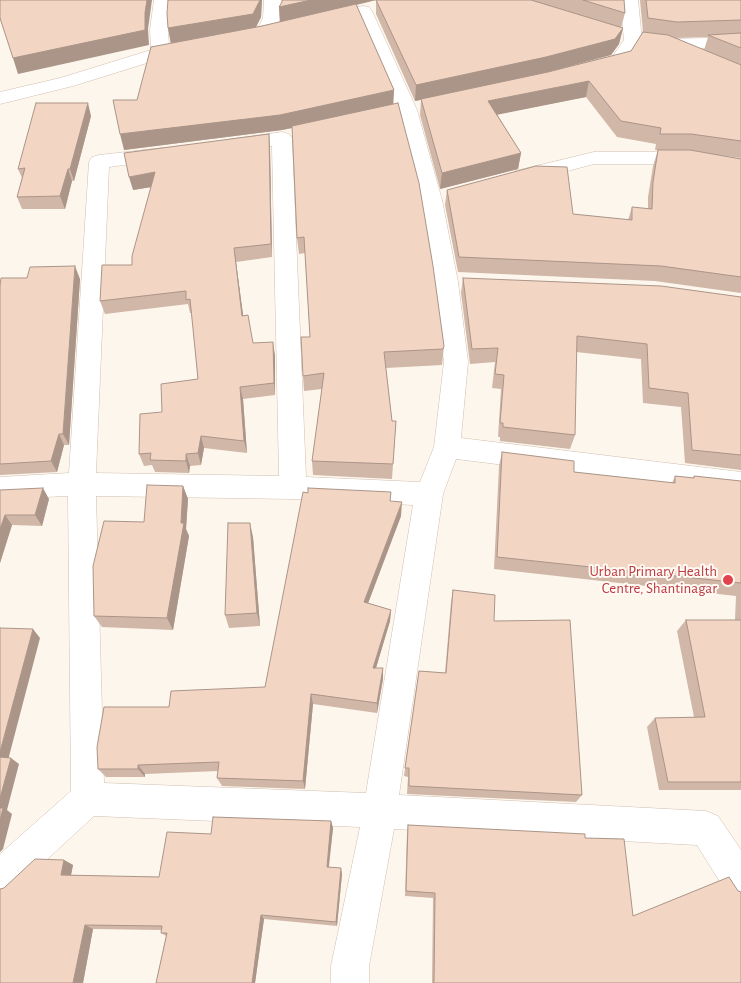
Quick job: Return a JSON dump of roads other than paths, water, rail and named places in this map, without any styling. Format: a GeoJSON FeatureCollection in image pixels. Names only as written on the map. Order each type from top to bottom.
{"type":"FeatureCollection","features":[{"type":"Feature","properties":{"kind":"street"},"geometry":{"type":"LineString","coordinates":[[160,53],[159,29],[163,0]]}},
{"type":"Feature","properties":{"kind":"street"},"geometry":{"type":"LineString","coordinates":[[263,35],[272,18],[273,0]]}},
{"type":"Feature","properties":{"kind":"street"},"geometry":{"type":"LineString","coordinates":[[572,73],[618,62],[633,40],[629,0]]}},
{"type":"Feature","properties":{"kind":"street"},"geometry":{"type":"LineString","coordinates":[[350,983],[350,966],[380,811],[429,494],[447,447],[456,362],[456,283],[440,197],[407,110],[362,11]]}},
{"type":"Feature","properties":{"kind":"street"},"geometry":{"type":"LineString","coordinates":[[244,38],[281,30]]}},
{"type":"Feature","properties":{"kind":"street"},"geometry":{"type":"LineString","coordinates":[[614,34],[633,40],[668,44],[741,42]]}},
{"type":"Feature","properties":{"kind":"street"},"geometry":{"type":"LineString","coordinates":[[668,44],[704,60]]}},
{"type":"Feature","properties":{"kind":"street"},"geometry":{"type":"LineString","coordinates":[[0,98],[66,82],[160,53],[198,46]]}},
{"type":"Feature","properties":{"kind":"street"},"geometry":{"type":"LineString","coordinates":[[88,800],[82,484],[99,162],[291,136],[293,488]]}},
{"type":"Feature","properties":{"kind":"street"},"geometry":{"type":"LineString","coordinates":[[508,180],[594,158],[686,158],[741,168]]}},
{"type":"Feature","properties":{"kind":"street"},"geometry":{"type":"LineString","coordinates":[[447,447],[741,483]]}},
{"type":"Feature","properties":{"kind":"street"},"geometry":{"type":"LineString","coordinates":[[0,488],[82,484],[293,488],[429,494]]}},
{"type":"Feature","properties":{"kind":"street"},"geometry":{"type":"LineString","coordinates":[[0,878],[88,800],[380,811],[706,828],[741,882]]}},
{"type":"Feature","properties":{"kind":"place","name":"Urban Primary Health Centre, Shantinagar"},"geometry":{"type":"Point","coordinates":[728,580]}}]}
